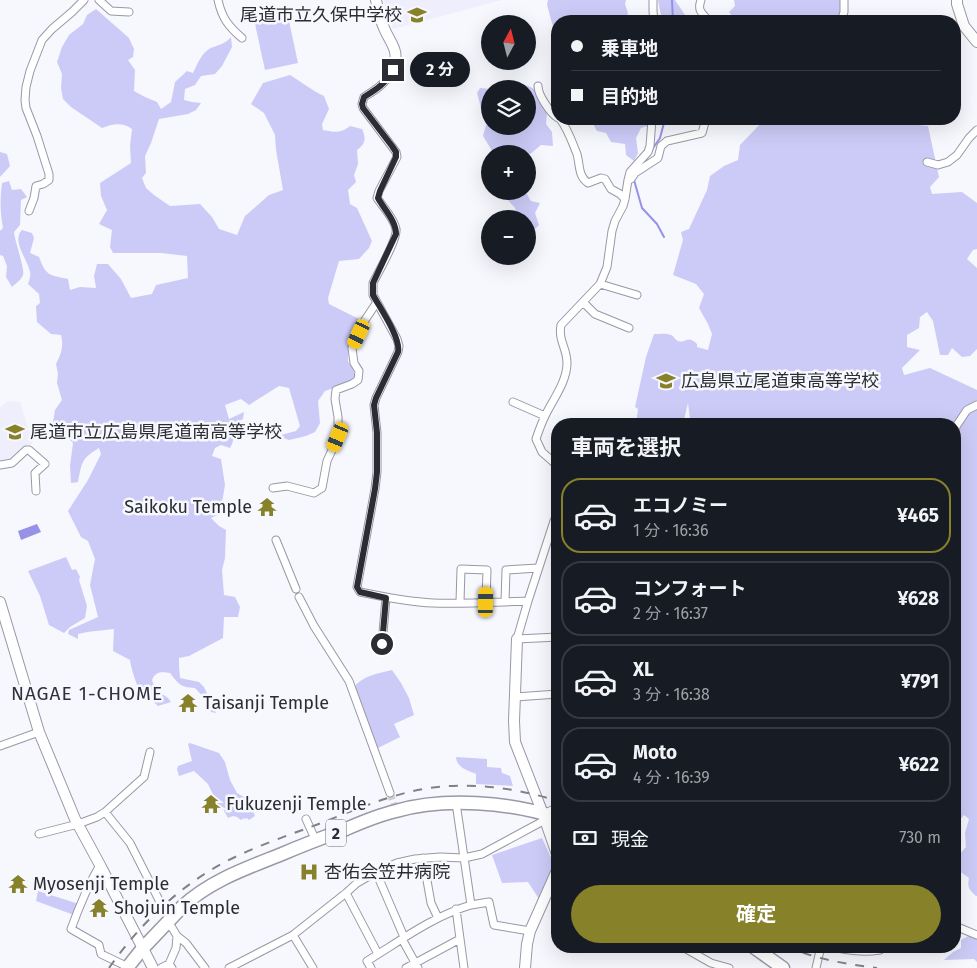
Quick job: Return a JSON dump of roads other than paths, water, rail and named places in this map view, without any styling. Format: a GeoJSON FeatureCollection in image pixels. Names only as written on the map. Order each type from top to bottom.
{"type":"FeatureCollection","features":[{"type":"Feature","properties":{"kind":"highway","name":"2"},"geometry":{"type":"LineString","coordinates":[[128,967],[142,948],[187,902],[219,881],[394,808],[456,802],[498,806],[549,818]]}},
{"type":"Feature","properties":{"kind":"highway"},"geometry":{"type":"LineString","coordinates":[[761,953],[780,967]]}},
{"type":"Feature","properties":{"kind":"street"},"geometry":{"type":"LineString","coordinates":[[29,210],[36,186],[49,180],[49,174],[37,136],[26,108],[26,87],[30,71],[42,40],[84,0]]}},
{"type":"Feature","properties":{"kind":"street"},"geometry":{"type":"LineString","coordinates":[[99,0],[111,11],[129,12]]}},
{"type":"Feature","properties":{"kind":"street"},"geometry":{"type":"LineString","coordinates":[[218,0],[221,12],[228,24],[242,38]]}},
{"type":"Feature","properties":{"kind":"street"},"geometry":{"type":"LineString","coordinates":[[376,0],[384,30],[395,50],[396,60],[387,80],[364,97],[362,104],[396,152],[396,157],[378,198],[392,221],[396,234],[373,283],[373,295],[399,346],[374,405],[377,433],[377,472],[357,587],[360,592],[386,598],[434,603],[528,602]]}},
{"type":"Feature","properties":{"kind":"street"},"geometry":{"type":"LineString","coordinates":[[653,0],[653,15]]}},
{"type":"Feature","properties":{"kind":"street"},"geometry":{"type":"LineString","coordinates":[[843,15],[844,0]]}},
{"type":"Feature","properties":{"kind":"street"},"geometry":{"type":"LineString","coordinates":[[957,0],[960,15]]}},
{"type":"Feature","properties":{"kind":"street"},"geometry":{"type":"LineString","coordinates":[[699,2],[700,10],[704,15]]}},
{"type":"Feature","properties":{"kind":"street"},"geometry":{"type":"LineString","coordinates":[[961,18],[964,26],[977,42]]}},
{"type":"Feature","properties":{"kind":"street"},"geometry":{"type":"LineString","coordinates":[[538,86],[539,93],[551,111]]}},
{"type":"Feature","properties":{"kind":"street"},"geometry":{"type":"LineString","coordinates":[[563,125],[578,156],[580,174],[584,180],[588,183],[601,178],[605,179],[611,189],[625,199]]}},
{"type":"Feature","properties":{"kind":"street"},"geometry":{"type":"LineString","coordinates":[[551,460],[542,452],[536,439],[545,416],[564,379],[567,364],[566,354],[559,334],[561,325],[600,284],[607,267],[612,232],[625,199],[630,172],[648,152],[652,125]]}},
{"type":"Feature","properties":{"kind":"street"},"geometry":{"type":"LineString","coordinates":[[628,180],[658,158],[661,146],[667,141],[702,133],[704,125]]}},
{"type":"Feature","properties":{"kind":"street"},"geometry":{"type":"LineString","coordinates":[[927,162],[938,166],[948,162],[957,155],[977,130]]}},
{"type":"Feature","properties":{"kind":"street"},"geometry":{"type":"LineString","coordinates":[[600,284],[637,295]]}},
{"type":"Feature","properties":{"kind":"street"},"geometry":{"type":"LineString","coordinates":[[273,488],[287,486],[314,493],[322,488],[327,461],[338,437],[336,390],[358,380],[359,371],[354,363],[352,348],[365,320],[377,302]]}},
{"type":"Feature","properties":{"kind":"street"},"geometry":{"type":"LineString","coordinates":[[583,302],[595,314],[629,328]]}},
{"type":"Feature","properties":{"kind":"street"},"geometry":{"type":"LineString","coordinates":[[513,402],[545,416]]}},
{"type":"Feature","properties":{"kind":"street"},"geometry":{"type":"LineString","coordinates":[[961,419],[967,410],[977,405]]}},
{"type":"Feature","properties":{"kind":"street"},"geometry":{"type":"LineString","coordinates":[[0,465],[12,462],[26,450],[29,450],[45,464],[35,472],[36,491]]}},
{"type":"Feature","properties":{"kind":"street"},"geometry":{"type":"LineString","coordinates":[[229,968],[293,935],[357,882],[376,872],[397,863],[422,858],[464,858],[482,854],[549,818],[515,742],[514,721],[517,639],[538,568],[551,532]]}},
{"type":"Feature","properties":{"kind":"street"},"geometry":{"type":"LineString","coordinates":[[276,540],[296,589]]}},
{"type":"Feature","properties":{"kind":"street"},"geometry":{"type":"LineString","coordinates":[[505,602],[506,570],[538,568]]}},
{"type":"Feature","properties":{"kind":"street"},"geometry":{"type":"LineString","coordinates":[[460,602],[461,569],[487,570],[486,602]]}},
{"type":"Feature","properties":{"kind":"street"},"geometry":{"type":"LineString","coordinates":[[299,597],[314,626],[348,681],[390,793]]}},
{"type":"Feature","properties":{"kind":"street"},"geometry":{"type":"LineString","coordinates":[[382,644],[386,598]]}},
{"type":"Feature","properties":{"kind":"street"},"geometry":{"type":"LineString","coordinates":[[0,602],[39,732],[75,819],[153,968]]}},
{"type":"Feature","properties":{"kind":"street"},"geometry":{"type":"LineString","coordinates":[[517,639],[551,637]]}},
{"type":"Feature","properties":{"kind":"street"},"geometry":{"type":"LineString","coordinates":[[515,697],[551,694]]}},
{"type":"Feature","properties":{"kind":"street"},"geometry":{"type":"LineString","coordinates":[[0,746],[39,732]]}},
{"type":"Feature","properties":{"kind":"street"},"geometry":{"type":"LineString","coordinates":[[39,834],[78,824],[105,812],[144,777],[150,752]]}},
{"type":"Feature","properties":{"kind":"street"},"geometry":{"type":"LineString","coordinates":[[456,802],[471,905]]}},
{"type":"Feature","properties":{"kind":"street"},"geometry":{"type":"LineString","coordinates":[[105,812],[130,843],[177,936],[171,966],[161,968]]}},
{"type":"Feature","properties":{"kind":"street"},"geometry":{"type":"LineString","coordinates":[[306,820],[316,841]]}},
{"type":"Feature","properties":{"kind":"street"},"geometry":{"type":"LineString","coordinates":[[422,858],[431,902],[438,918]]}},
{"type":"Feature","properties":{"kind":"street"},"geometry":{"type":"LineString","coordinates":[[100,865],[71,928],[99,945],[101,954],[128,967]]}},
{"type":"Feature","properties":{"kind":"street"},"geometry":{"type":"LineString","coordinates":[[376,872],[403,938],[417,965]]}},
{"type":"Feature","properties":{"kind":"street"},"geometry":{"type":"LineString","coordinates":[[525,968],[530,931],[551,884]]}},
{"type":"Feature","properties":{"kind":"street"},"geometry":{"type":"LineString","coordinates":[[346,893],[378,954]]}},
{"type":"Feature","properties":{"kind":"street"},"geometry":{"type":"LineString","coordinates":[[370,968],[367,961],[403,938],[456,909],[471,905],[490,902],[494,925],[530,931]]}},
{"type":"Feature","properties":{"kind":"street"},"geometry":{"type":"LineString","coordinates":[[456,909],[464,968]]}},
{"type":"Feature","properties":{"kind":"street"},"geometry":{"type":"LineString","coordinates":[[961,928],[977,935]]}},
{"type":"Feature","properties":{"kind":"street"},"geometry":{"type":"LineString","coordinates":[[293,935],[313,968]]}},
{"type":"Feature","properties":{"kind":"street"},"geometry":{"type":"LineString","coordinates":[[177,936],[186,943],[205,968]]}},
{"type":"Feature","properties":{"kind":"street"},"geometry":{"type":"LineString","coordinates":[[406,968],[417,965],[460,940]]}},
{"type":"Feature","properties":{"kind":"street"},"geometry":{"type":"LineString","coordinates":[[694,953],[711,962],[729,968]]}},
{"type":"Feature","properties":{"kind":"street"},"geometry":{"type":"LineString","coordinates":[[816,968],[819,953]]}},
{"type":"Feature","properties":{"kind":"waterway"},"geometry":{"type":"LineString","coordinates":[[672,0],[673,15]]}},
{"type":"Feature","properties":{"kind":"waterway"},"geometry":{"type":"LineString","coordinates":[[651,151],[660,138],[663,125]]}},
{"type":"Feature","properties":{"kind":"waterway"},"geometry":{"type":"LineString","coordinates":[[634,180],[642,208],[657,224],[664,237]]}},
{"type":"Feature","properties":{"kind":"tunnel"},"geometry":{"type":"LineString","coordinates":[[390,793],[394,805]]}},
{"type":"Feature","properties":{"kind":"railway"},"geometry":{"type":"LineString","coordinates":[[109,968],[134,936],[161,908],[191,883],[208,872],[259,847],[362,807],[409,792],[446,786],[503,788],[551,799]]}},
{"type":"Feature","properties":{"kind":"railway"},"geometry":{"type":"LineString","coordinates":[[805,953],[853,965],[877,968]]}},
{"type":"Feature","properties":{"kind":"place","name":"尾道市立久保中学校"},"geometry":{"type":"Point","coordinates":[417,15]}},
{"type":"Feature","properties":{"kind":"place","name":"広島県立尾道東高等学校"},"geometry":{"type":"Point","coordinates":[666,381]}},
{"type":"Feature","properties":{"kind":"place","name":"尾道市立広島県尾道南高等学校"},"geometry":{"type":"Point","coordinates":[15,432]}},
{"type":"Feature","properties":{"kind":"place","name":"Saikoku Temple"},"geometry":{"type":"Point","coordinates":[267,507]}},
{"type":"Feature","properties":{"kind":"place","name":"Taisanji Temple"},"geometry":{"type":"Point","coordinates":[188,703]}},
{"type":"Feature","properties":{"kind":"place","name":"Fukuzenji Temple"},"geometry":{"type":"Point","coordinates":[211,804]}},
{"type":"Feature","properties":{"kind":"place","name":"杏佑会笠井病院"},"geometry":{"type":"Point","coordinates":[309,872]}},
{"type":"Feature","properties":{"kind":"place","name":"Myosenji Temple"},"geometry":{"type":"Point","coordinates":[18,884]}},
{"type":"Feature","properties":{"kind":"place","name":"Shojuin Temple"},"geometry":{"type":"Point","coordinates":[99,908]}},
{"type":"Feature","properties":{"kind":"district","name":"NAGAE 1-CHOME"},"geometry":{"type":"Point","coordinates":[87,693]}}]}
